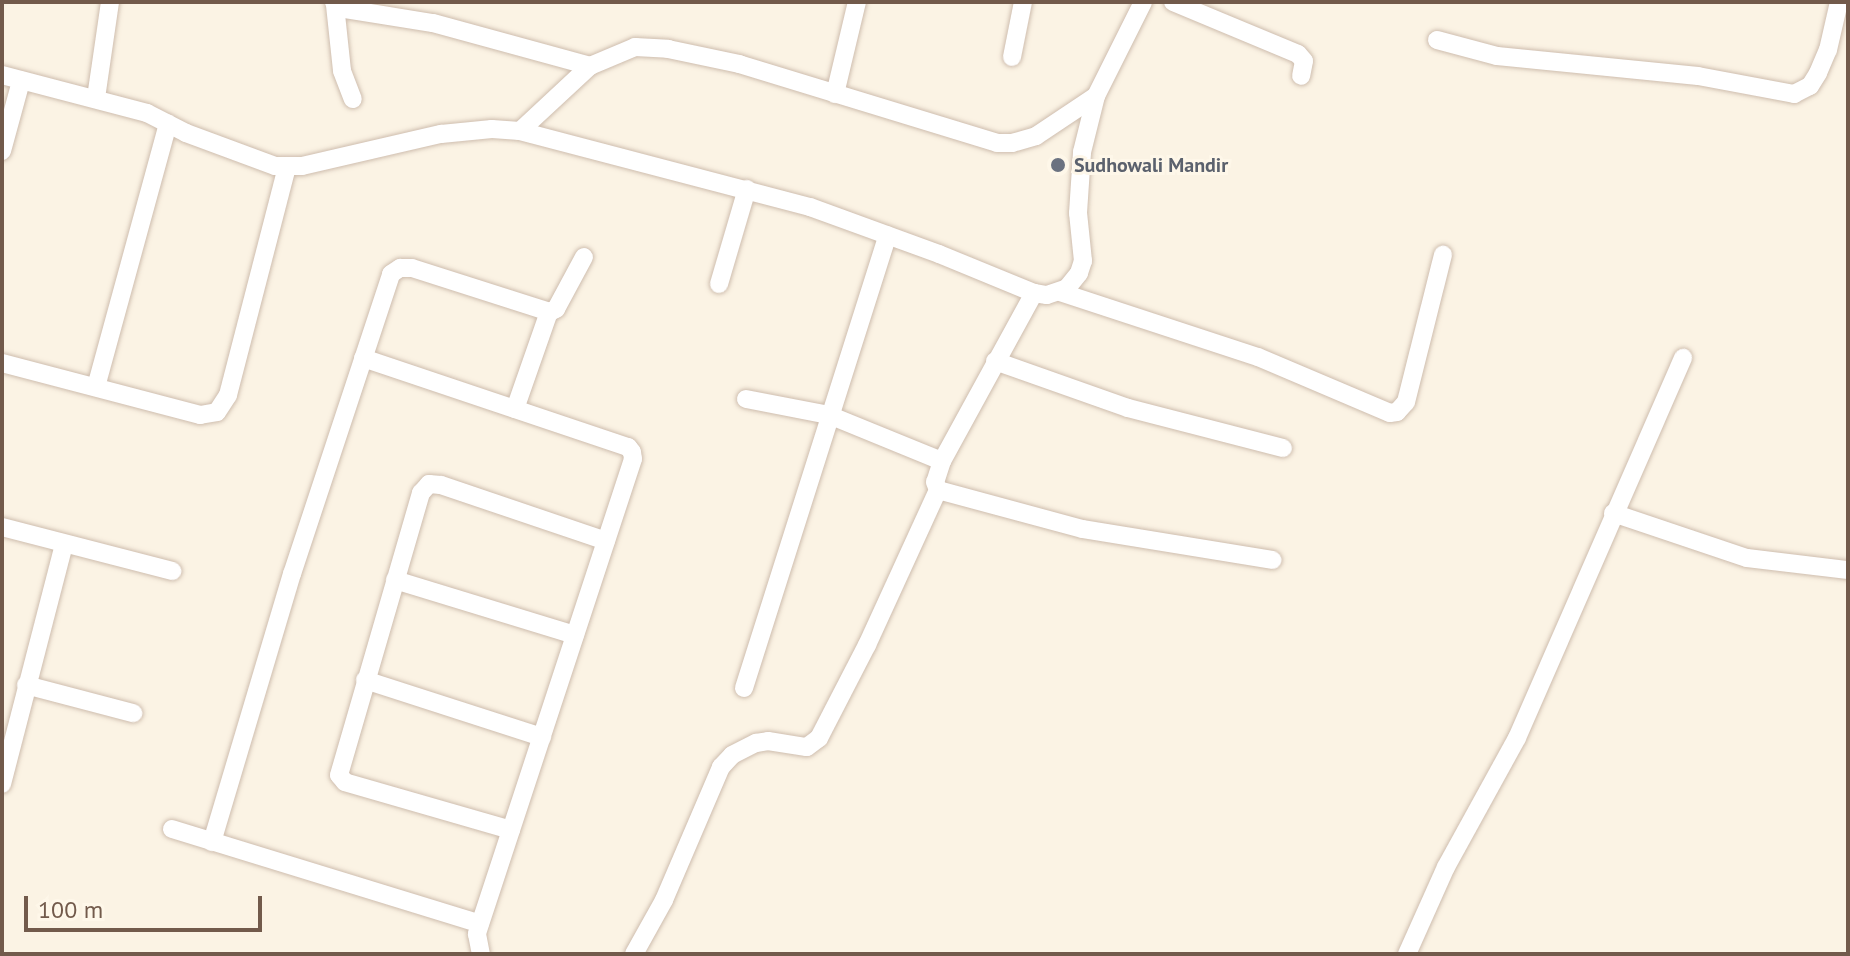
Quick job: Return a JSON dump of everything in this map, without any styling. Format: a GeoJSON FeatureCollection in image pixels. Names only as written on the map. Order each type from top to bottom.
{"type":"FeatureCollection","features":[{"type":"Feature","properties":{"kind":"street"},"geometry":{"type":"LineString","coordinates":[[96,98],[110,2]]}},
{"type":"Feature","properties":{"kind":"street"},"geometry":{"type":"LineString","coordinates":[[835,94],[857,2]]}},
{"type":"Feature","properties":{"kind":"street"},"geometry":{"type":"LineString","coordinates":[[1012,57],[1023,2]]}},
{"type":"Feature","properties":{"kind":"street"},"geometry":{"type":"LineString","coordinates":[[1060,292],[1073,282],[1083,261],[1078,213],[1082,152],[1096,96],[1143,2]]}},
{"type":"Feature","properties":{"kind":"street"},"geometry":{"type":"LineString","coordinates":[[1173,2],[1298,54],[1304,61],[1301,76]]}},
{"type":"Feature","properties":{"kind":"street"},"geometry":{"type":"LineString","coordinates":[[1437,40],[1508,58],[1698,76],[1794,94],[1810,86],[1818,73],[1828,50],[1839,2]]}},
{"type":"Feature","properties":{"kind":"street"},"geometry":{"type":"LineString","coordinates":[[353,99],[342,71],[334,4],[433,23],[590,66]]}},
{"type":"Feature","properties":{"kind":"street"},"geometry":{"type":"LineString","coordinates":[[520,131],[590,66],[635,47],[668,49],[739,64],[990,142],[1012,143],[1036,136],[1096,96]]}},
{"type":"Feature","properties":{"kind":"street"},"geometry":{"type":"LineString","coordinates":[[2,75],[147,113],[255,160],[287,167],[441,134],[492,129],[520,131],[747,189],[888,235],[1034,293],[1060,292],[1258,357],[1390,413],[1402,408],[1406,402],[1443,255]]}},
{"type":"Feature","properties":{"kind":"street"},"geometry":{"type":"LineString","coordinates":[[2,151],[21,81]]}},
{"type":"Feature","properties":{"kind":"street"},"geometry":{"type":"LineString","coordinates":[[96,387],[168,124]]}},
{"type":"Feature","properties":{"kind":"street"},"geometry":{"type":"LineString","coordinates":[[2,363],[200,415],[222,408],[287,167]]}},
{"type":"Feature","properties":{"kind":"street"},"geometry":{"type":"LineString","coordinates":[[719,284],[747,189]]}},
{"type":"Feature","properties":{"kind":"street"},"geometry":{"type":"LineString","coordinates":[[744,688],[888,235]]}},
{"type":"Feature","properties":{"kind":"street"},"geometry":{"type":"LineString","coordinates":[[212,842],[292,574],[391,274],[400,268],[412,268],[549,312],[556,309],[584,257]]}},
{"type":"Feature","properties":{"kind":"street"},"geometry":{"type":"LineString","coordinates":[[634,954],[664,900],[721,767],[732,755],[756,743],[768,741],[807,747],[819,738],[867,645],[938,490],[935,482],[942,461],[1034,293]]}},
{"type":"Feature","properties":{"kind":"street"},"geometry":{"type":"LineString","coordinates":[[515,409],[549,312]]}},
{"type":"Feature","properties":{"kind":"street"},"geometry":{"type":"LineString","coordinates":[[363,358],[628,447],[632,452],[606,541],[480,924],[477,944],[481,954]]}},
{"type":"Feature","properties":{"kind":"street"},"geometry":{"type":"LineString","coordinates":[[1407,954],[1446,867],[1517,738],[1683,358]]}},
{"type":"Feature","properties":{"kind":"street"},"geometry":{"type":"LineString","coordinates":[[995,361],[1128,408],[1283,448]]}},
{"type":"Feature","properties":{"kind":"street"},"geometry":{"type":"LineString","coordinates":[[746,399],[829,415],[942,461]]}},
{"type":"Feature","properties":{"kind":"street"},"geometry":{"type":"LineString","coordinates":[[511,830],[345,782],[339,775],[339,766],[421,493],[429,484],[606,541]]}},
{"type":"Feature","properties":{"kind":"street"},"geometry":{"type":"LineString","coordinates":[[938,490],[1083,529],[1272,560]]}},
{"type":"Feature","properties":{"kind":"street"},"geometry":{"type":"LineString","coordinates":[[1613,513],[1747,558],[1848,570]]}},
{"type":"Feature","properties":{"kind":"street"},"geometry":{"type":"LineString","coordinates":[[2,527],[172,571]]}},
{"type":"Feature","properties":{"kind":"street"},"geometry":{"type":"LineString","coordinates":[[2,784],[64,544]]}},
{"type":"Feature","properties":{"kind":"street"},"geometry":{"type":"LineString","coordinates":[[395,580],[575,635]]}},
{"type":"Feature","properties":{"kind":"street"},"geometry":{"type":"LineString","coordinates":[[365,680],[542,737]]}},
{"type":"Feature","properties":{"kind":"street"},"geometry":{"type":"LineString","coordinates":[[26,685],[133,713]]}},
{"type":"Feature","properties":{"kind":"street"},"geometry":{"type":"LineString","coordinates":[[172,829],[480,924]]}},
{"type":"Feature","properties":{"kind":"place","name":"Sudhowali Mandir"},"geometry":{"type":"Point","coordinates":[1058,165]}}]}
